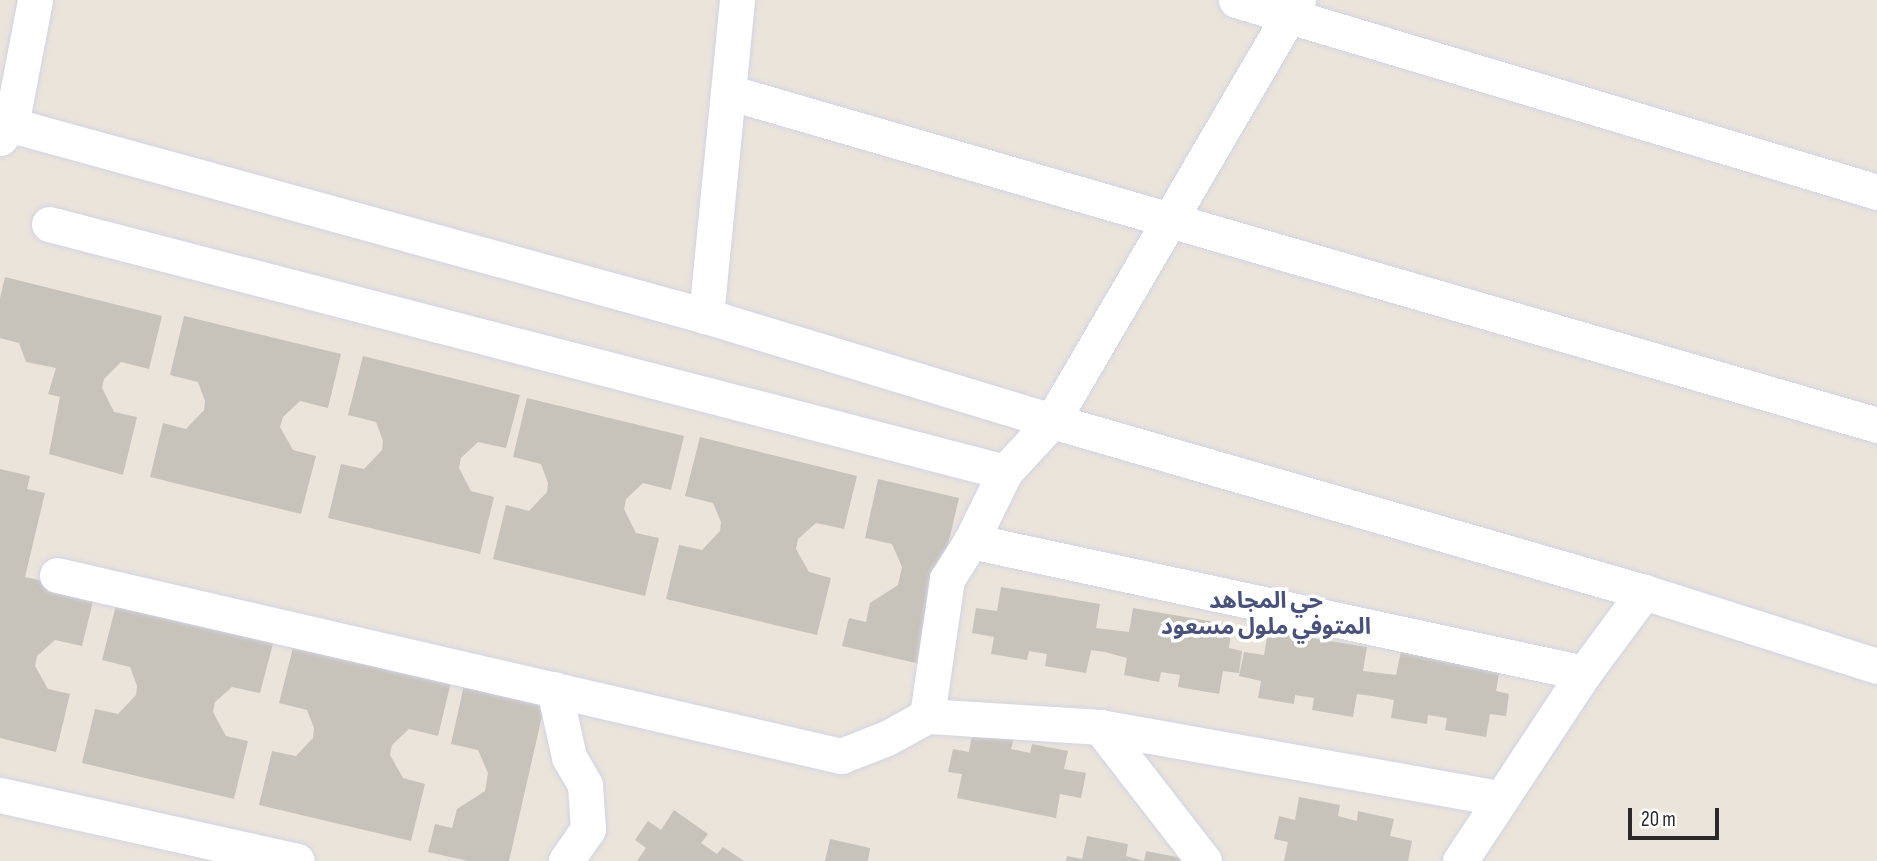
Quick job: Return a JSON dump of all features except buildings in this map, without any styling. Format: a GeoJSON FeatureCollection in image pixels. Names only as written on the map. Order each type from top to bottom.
{"type":"FeatureCollection","features":[{"type":"Feature","properties":{"kind":"street"},"geometry":{"type":"LineString","coordinates":[[35,0],[5,131],[706,316],[1052,421],[1644,593],[1877,666]]}},
{"type":"Feature","properties":{"kind":"street"},"geometry":{"type":"LineString","coordinates":[[706,316],[737,0]]}},
{"type":"Feature","properties":{"kind":"street"},"geometry":{"type":"LineString","coordinates":[[1236,0],[1294,8],[1877,192]]}},
{"type":"Feature","properties":{"kind":"street"},"geometry":{"type":"LineString","coordinates":[[927,716],[947,579],[971,541],[1005,472],[1052,421],[1294,8]]}},
{"type":"Feature","properties":{"kind":"street"},"geometry":{"type":"LineString","coordinates":[[728,92],[1877,425]]}},
{"type":"Feature","properties":{"kind":"street"},"geometry":{"type":"LineString","coordinates":[[49,224],[1005,472]]}},
{"type":"Feature","properties":{"kind":"street"},"geometry":{"type":"LineString","coordinates":[[971,541],[1584,673]]}},
{"type":"Feature","properties":{"kind":"street"},"geometry":{"type":"LineString","coordinates":[[57,575],[841,756],[887,738],[927,716],[1100,727],[1500,798]]}},
{"type":"Feature","properties":{"kind":"street"},"geometry":{"type":"LineString","coordinates":[[1460,861],[1584,673],[1644,593]]}},
{"type":"Feature","properties":{"kind":"street"},"geometry":{"type":"LineString","coordinates":[[554,689],[569,757],[585,785],[589,829],[566,861]]}},
{"type":"Feature","properties":{"kind":"street"},"geometry":{"type":"LineString","coordinates":[[1100,727],[1204,861]]}},
{"type":"Feature","properties":{"kind":"street"},"geometry":{"type":"LineString","coordinates":[[0,795],[297,861]]}},
{"type":"Feature","properties":{"kind":"district","name":"حي المجاهد المتوفي ملول مسعود"},"geometry":{"type":"Point","coordinates":[1266,614]}}]}
